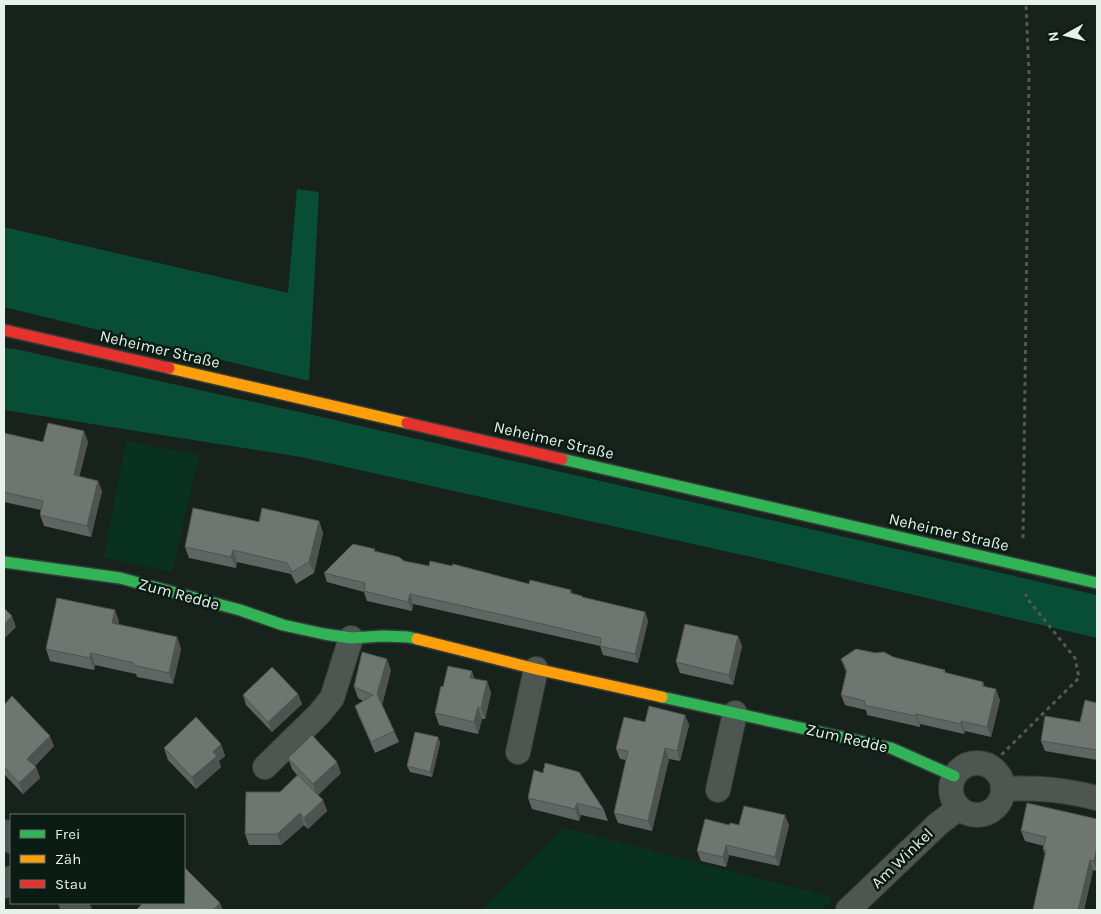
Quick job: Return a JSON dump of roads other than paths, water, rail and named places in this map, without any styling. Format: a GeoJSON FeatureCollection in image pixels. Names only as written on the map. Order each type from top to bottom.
{"type":"FeatureCollection","features":[{"type":"Feature","properties":{"kind":"main road","name":"Neheimer Straße"},"geometry":{"type":"LineString","coordinates":[[4,330],[668,482],[1097,583]]}},
{"type":"Feature","properties":{"kind":"main road","name":"Zum Redde"},"geometry":{"type":"LineString","coordinates":[[4,562],[120,578],[240,610],[283,625],[324,634],[351,638],[408,637],[536,669],[891,748],[954,776]]}},
{"type":"Feature","properties":{"kind":"street"},"geometry":{"type":"LineString","coordinates":[[265,767],[319,714],[332,698],[351,638]]}},
{"type":"Feature","properties":{"kind":"street"},"geometry":{"type":"LineString","coordinates":[[518,752],[536,669]]}},
{"type":"Feature","properties":{"kind":"street"},"geometry":{"type":"LineString","coordinates":[[718,790],[735,713]]}},
{"type":"Feature","properties":{"kind":"street"},"geometry":{"type":"LineString","coordinates":[[972,764],[984,764],[994,769],[1001,778],[1003,789],[1001,799],[996,808],[978,816],[968,814],[959,808],[951,793],[954,776],[962,768],[972,764]]}},
{"type":"Feature","properties":{"kind":"street"},"geometry":{"type":"LineString","coordinates":[[1003,789],[1065,790],[1097,798]]}},
{"type":"Feature","properties":{"kind":"street","name":"Am Winkel"},"geometry":{"type":"LineString","coordinates":[[848,910],[938,824],[959,808]]}}]}
